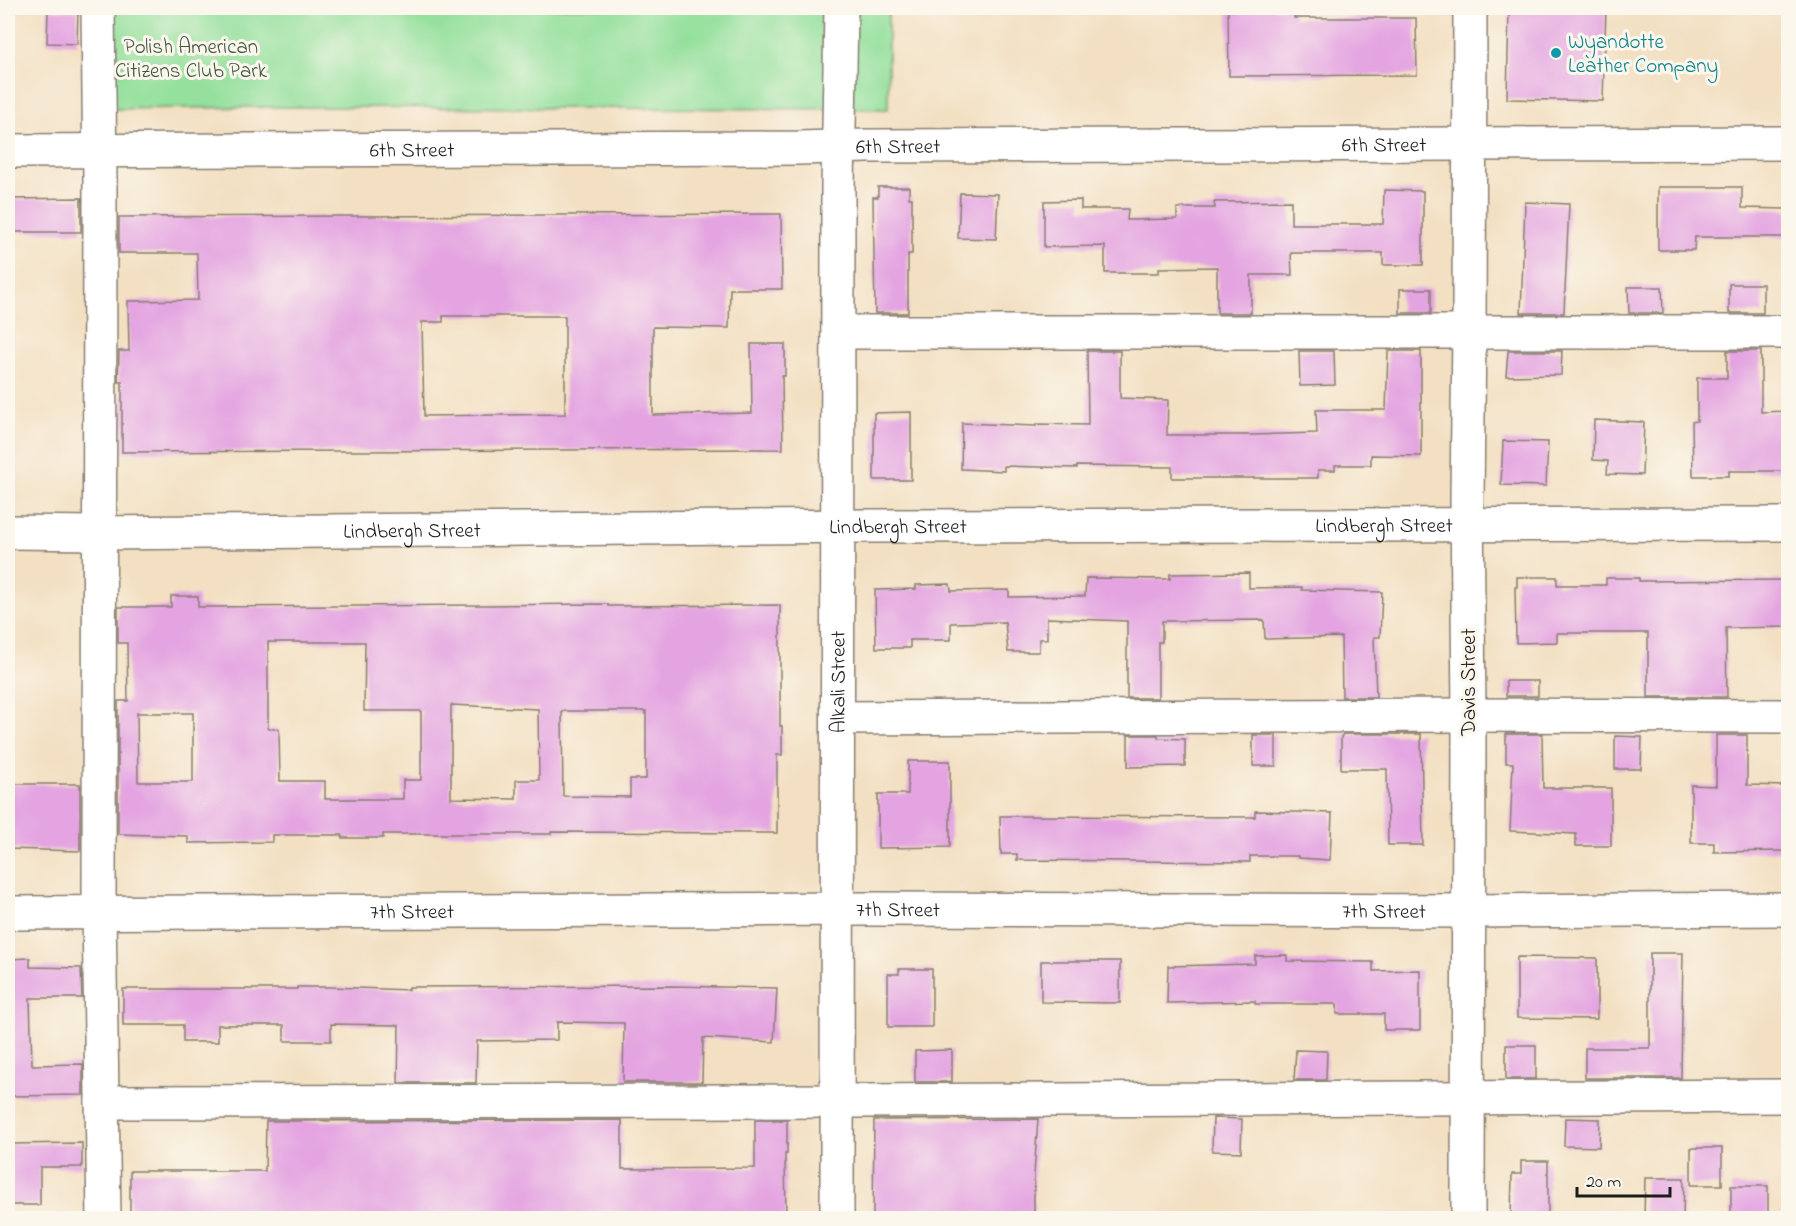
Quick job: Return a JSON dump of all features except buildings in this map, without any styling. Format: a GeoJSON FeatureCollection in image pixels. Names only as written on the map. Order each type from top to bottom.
{"type":"FeatureCollection","features":[{"type":"Feature","properties":{"kind":"street"},"geometry":{"type":"LineString","coordinates":[[98,8],[100,152],[99,912],[104,1218]]}},
{"type":"Feature","properties":{"kind":"street","name":"Alkali Street"},"geometry":{"type":"LineString","coordinates":[[837,1218],[841,8]]}},
{"type":"Feature","properties":{"kind":"street","name":"Davis Street"},"geometry":{"type":"LineString","coordinates":[[1468,1218],[1467,524],[1470,8]]}},
{"type":"Feature","properties":{"kind":"street","name":"6th Street"},"geometry":{"type":"LineString","coordinates":[[8,151],[1788,143]]}},
{"type":"Feature","properties":{"kind":"street"},"geometry":{"type":"LineString","coordinates":[[839,332],[1788,332]]}},
{"type":"Feature","properties":{"kind":"street","name":"Lindbergh Street"},"geometry":{"type":"LineString","coordinates":[[8,532],[1788,524]]}},
{"type":"Feature","properties":{"kind":"street"},"geometry":{"type":"LineString","coordinates":[[838,718],[1788,716]]}},
{"type":"Feature","properties":{"kind":"street","name":"7th Street"},"geometry":{"type":"LineString","coordinates":[[8,913],[837,909],[1788,909]]}},
{"type":"Feature","properties":{"kind":"street"},"geometry":{"type":"LineString","coordinates":[[102,1102],[1788,1096]]}},
{"type":"Feature","properties":{"kind":"green space","name":"Polish American Citizens Club Park"},"geometry":{"type":"Polygon","coordinates":[[[111,8],[888,8],[888,109],[260,107],[113,109],[111,8]]]}},
{"type":"Feature","properties":{"kind":"place","name":"Wyandotte Leather Company"},"geometry":{"type":"Point","coordinates":[1556,53]}}]}
